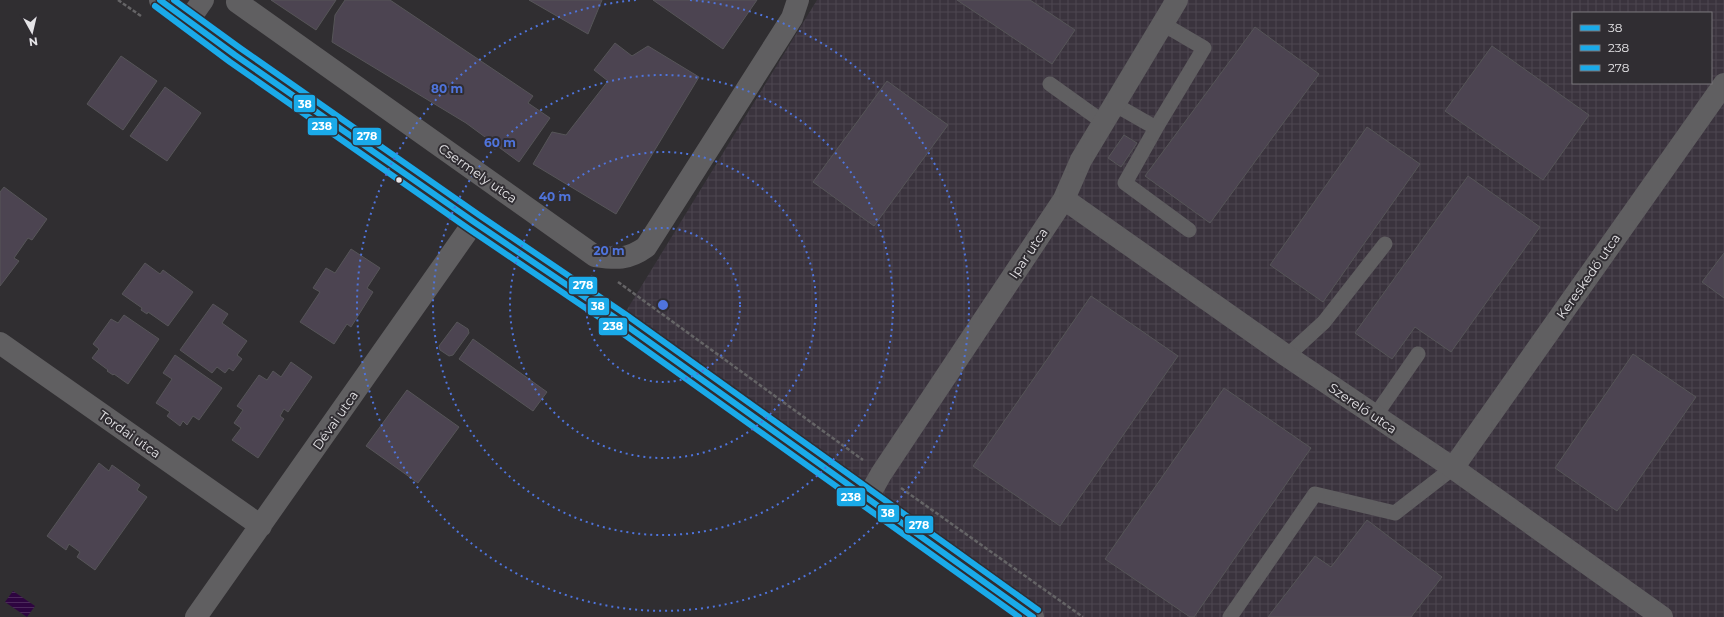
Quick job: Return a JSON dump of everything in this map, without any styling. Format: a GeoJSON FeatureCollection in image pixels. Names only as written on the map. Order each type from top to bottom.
{"type":"FeatureCollection","features":[{"type":"Feature","properties":{"kind":"street"},"geometry":{"type":"LineString","coordinates":[[160,0],[235,55],[474,222],[620,321],[1033,617]]}},
{"type":"Feature","properties":{"kind":"street"},"geometry":{"type":"LineString","coordinates":[[189,20],[203,0]]}},
{"type":"Feature","properties":{"kind":"street","name":"Csermely utca"},"geometry":{"type":"LineString","coordinates":[[237,2],[595,256],[624,258],[636,254],[646,247],[792,18],[798,0]]}},
{"type":"Feature","properties":{"kind":"street","name":"Ipar utca"},"geometry":{"type":"LineString","coordinates":[[867,499],[1064,199],[1081,160],[1177,0]]}},
{"type":"Feature","properties":{"kind":"street","name":"Kereskedő utca"},"geometry":{"type":"LineString","coordinates":[[1453,468],[1724,84]]}},
{"type":"Feature","properties":{"kind":"street","name":"Szerelő utca"},"geometry":{"type":"LineString","coordinates":[[1064,199],[1287,356],[1453,468],[1662,617]]}},
{"type":"Feature","properties":{"kind":"street","name":"Dévai utca"},"geometry":{"type":"LineString","coordinates":[[196,617],[474,222]]}},
{"type":"Feature","properties":{"kind":"street","name":"Tordai utca"},"geometry":{"type":"LineString","coordinates":[[0,343],[261,526]]}},
{"type":"Feature","properties":{"kind":"lane"},"geometry":{"type":"LineString","coordinates":[[1163,24],[1204,48],[1125,183],[1189,230]]}},
{"type":"Feature","properties":{"kind":"lane"},"geometry":{"type":"LineString","coordinates":[[1050,84],[1103,122]]}},
{"type":"Feature","properties":{"kind":"lane"},"geometry":{"type":"LineString","coordinates":[[1114,104],[1156,128]]}},
{"type":"Feature","properties":{"kind":"lane"},"geometry":{"type":"LineString","coordinates":[[1287,356],[1324,322],[1384,244]]}},
{"type":"Feature","properties":{"kind":"lane"},"geometry":{"type":"LineString","coordinates":[[1375,416],[1418,354]]}},
{"type":"Feature","properties":{"kind":"lane"},"geometry":{"type":"LineString","coordinates":[[1230,617],[1315,494],[1395,513],[1453,468]]}},
{"type":"Feature","properties":{"kind":"shaded area"},"geometry":{"type":"Polygon","coordinates":[[[817,0],[1724,0],[1724,617],[1039,617],[620,321],[817,0]]]}},
{"type":"Feature","properties":{"kind":"shaded area"},"geometry":{"type":"Polygon","coordinates":[[[13,591],[35,606],[27,617],[5,602],[13,591]]]}},
{"type":"Feature","properties":{"kind":"building"},"geometry":{"type":"Polygon","coordinates":[[[271,0],[336,0],[316,30],[271,0]]]}},
{"type":"Feature","properties":{"kind":"building"},"geometry":{"type":"Polygon","coordinates":[[[345,0],[390,0],[533,96],[528,103],[550,118],[519,162],[466,123],[332,42],[335,15],[345,0]]]}},
{"type":"Feature","properties":{"kind":"building"},"geometry":{"type":"Polygon","coordinates":[[[529,0],[602,0],[588,34],[529,0]]]}},
{"type":"Feature","properties":{"kind":"building"},"geometry":{"type":"Polygon","coordinates":[[[653,0],[757,0],[723,49],[653,0]]]}},
{"type":"Feature","properties":{"kind":"building"},"geometry":{"type":"Polygon","coordinates":[[[957,0],[1030,0],[1075,30],[1052,64],[957,0]]]}},
{"type":"Feature","properties":{"kind":"building"},"geometry":{"type":"Polygon","coordinates":[[[1255,27],[1319,74],[1210,223],[1145,176],[1255,27]]]}},
{"type":"Feature","properties":{"kind":"building"},"geometry":{"type":"Polygon","coordinates":[[[615,43],[632,56],[648,46],[699,77],[616,214],[533,164],[552,132],[566,135],[608,81],[594,70],[615,43]]]}},
{"type":"Feature","properties":{"kind":"building"},"geometry":{"type":"Polygon","coordinates":[[[1492,46],[1589,115],[1543,180],[1445,111],[1492,46]]]}},
{"type":"Feature","properties":{"kind":"building"},"geometry":{"type":"Polygon","coordinates":[[[121,56],[157,81],[123,130],[87,104],[121,56]]]}},
{"type":"Feature","properties":{"kind":"building"},"geometry":{"type":"Polygon","coordinates":[[[887,81],[948,125],[874,226],[813,182],[887,81]]]}},
{"type":"Feature","properties":{"kind":"building"},"geometry":{"type":"Polygon","coordinates":[[[165,87],[201,113],[167,161],[130,136],[165,87]]]}},
{"type":"Feature","properties":{"kind":"building"},"geometry":{"type":"Polygon","coordinates":[[[1367,127],[1420,164],[1323,302],[1270,265],[1367,127]]]}},
{"type":"Feature","properties":{"kind":"building"},"geometry":{"type":"Polygon","coordinates":[[[1124,135],[1137,143],[1121,167],[1108,158],[1124,135]]]}},
{"type":"Feature","properties":{"kind":"building"},"geometry":{"type":"Polygon","coordinates":[[[1468,176],[1540,227],[1451,352],[1415,327],[1392,359],[1355,333],[1468,176]]]}},
{"type":"Feature","properties":{"kind":"building"},"geometry":{"type":"Polygon","coordinates":[[[4,187],[47,219],[32,240],[28,238],[14,258],[19,261],[0,286],[0,192],[4,187]]]}},
{"type":"Feature","properties":{"kind":"building"},"geometry":{"type":"Polygon","coordinates":[[[351,249],[380,268],[367,288],[373,292],[351,327],[347,324],[334,344],[300,322],[320,292],[313,288],[326,268],[335,273],[351,249]]]}},
{"type":"Feature","properties":{"kind":"building"},"geometry":{"type":"Polygon","coordinates":[[[1724,253],[1724,298],[1702,282],[1724,253]]]}},
{"type":"Feature","properties":{"kind":"building"},"geometry":{"type":"Polygon","coordinates":[[[145,263],[160,274],[163,270],[193,292],[168,326],[148,312],[147,314],[141,310],[142,308],[122,294],[145,263]]]}},
{"type":"Feature","properties":{"kind":"building"},"geometry":{"type":"Polygon","coordinates":[[[1091,296],[1178,356],[1060,526],[973,466],[1091,296]]]}},
{"type":"Feature","properties":{"kind":"building"},"geometry":{"type":"Polygon","coordinates":[[[213,304],[228,314],[222,323],[247,341],[237,355],[242,359],[233,371],[229,368],[225,373],[217,367],[212,373],[180,350],[213,304]]]}},
{"type":"Feature","properties":{"kind":"building"},"geometry":{"type":"Polygon","coordinates":[[[124,315],[159,339],[128,384],[107,371],[108,370],[92,358],[99,349],[93,344],[111,319],[118,323],[124,315]]]}},
{"type":"Feature","properties":{"kind":"building"},"geometry":{"type":"Polygon","coordinates":[[[457,322],[468,329],[469,333],[453,355],[449,356],[440,350],[439,346],[457,322]]]}},
{"type":"Feature","properties":{"kind":"building"},"geometry":{"type":"Polygon","coordinates":[[[473,339],[547,392],[533,411],[459,359],[473,339]]]}},
{"type":"Feature","properties":{"kind":"building"},"geometry":{"type":"Polygon","coordinates":[[[1633,354],[1696,397],[1617,511],[1555,468],[1633,354]]]}},
{"type":"Feature","properties":{"kind":"building"},"geometry":{"type":"Polygon","coordinates":[[[175,355],[222,388],[199,420],[193,416],[187,425],[183,421],[180,426],[167,416],[170,412],[156,403],[172,379],[163,373],[175,355]]]}},
{"type":"Feature","properties":{"kind":"building"},"geometry":{"type":"Polygon","coordinates":[[[291,362],[312,377],[288,412],[284,409],[280,416],[284,419],[258,458],[232,440],[241,428],[234,423],[243,410],[237,406],[259,375],[267,380],[273,371],[281,377],[291,362]]]}},
{"type":"Feature","properties":{"kind":"building"},"geometry":{"type":"Polygon","coordinates":[[[1224,388],[1311,448],[1194,617],[1190,617],[1105,559],[1224,388]]]}},
{"type":"Feature","properties":{"kind":"building"},"geometry":{"type":"Polygon","coordinates":[[[407,390],[459,427],[418,483],[366,446],[407,390]]]}},
{"type":"Feature","properties":{"kind":"building"},"geometry":{"type":"Polygon","coordinates":[[[99,463],[109,471],[112,465],[140,485],[137,490],[147,497],[95,570],[77,557],[80,552],[69,544],[66,550],[47,536],[99,463]]]}},
{"type":"Feature","properties":{"kind":"building"},"geometry":{"type":"Polygon","coordinates":[[[1367,520],[1442,577],[1411,617],[1268,617],[1315,556],[1331,567],[1367,520]]]}},
{"type":"Feature","properties":{"kind":"transit line","name":"38"},"geometry":{"type":"LineString","coordinates":[[160,0],[235,55],[474,222],[620,321],[1033,617]]}},
{"type":"Feature","properties":{"kind":"transit line","name":"278"},"geometry":{"type":"LineString","coordinates":[[174,0],[240,48],[479,215],[625,314],[1038,610]]}},
{"type":"Feature","properties":{"kind":"transit line","name":"238"},"geometry":{"type":"LineString","coordinates":[[155,6],[230,62],[469,229],[615,328],[1019,617]]}}]}
